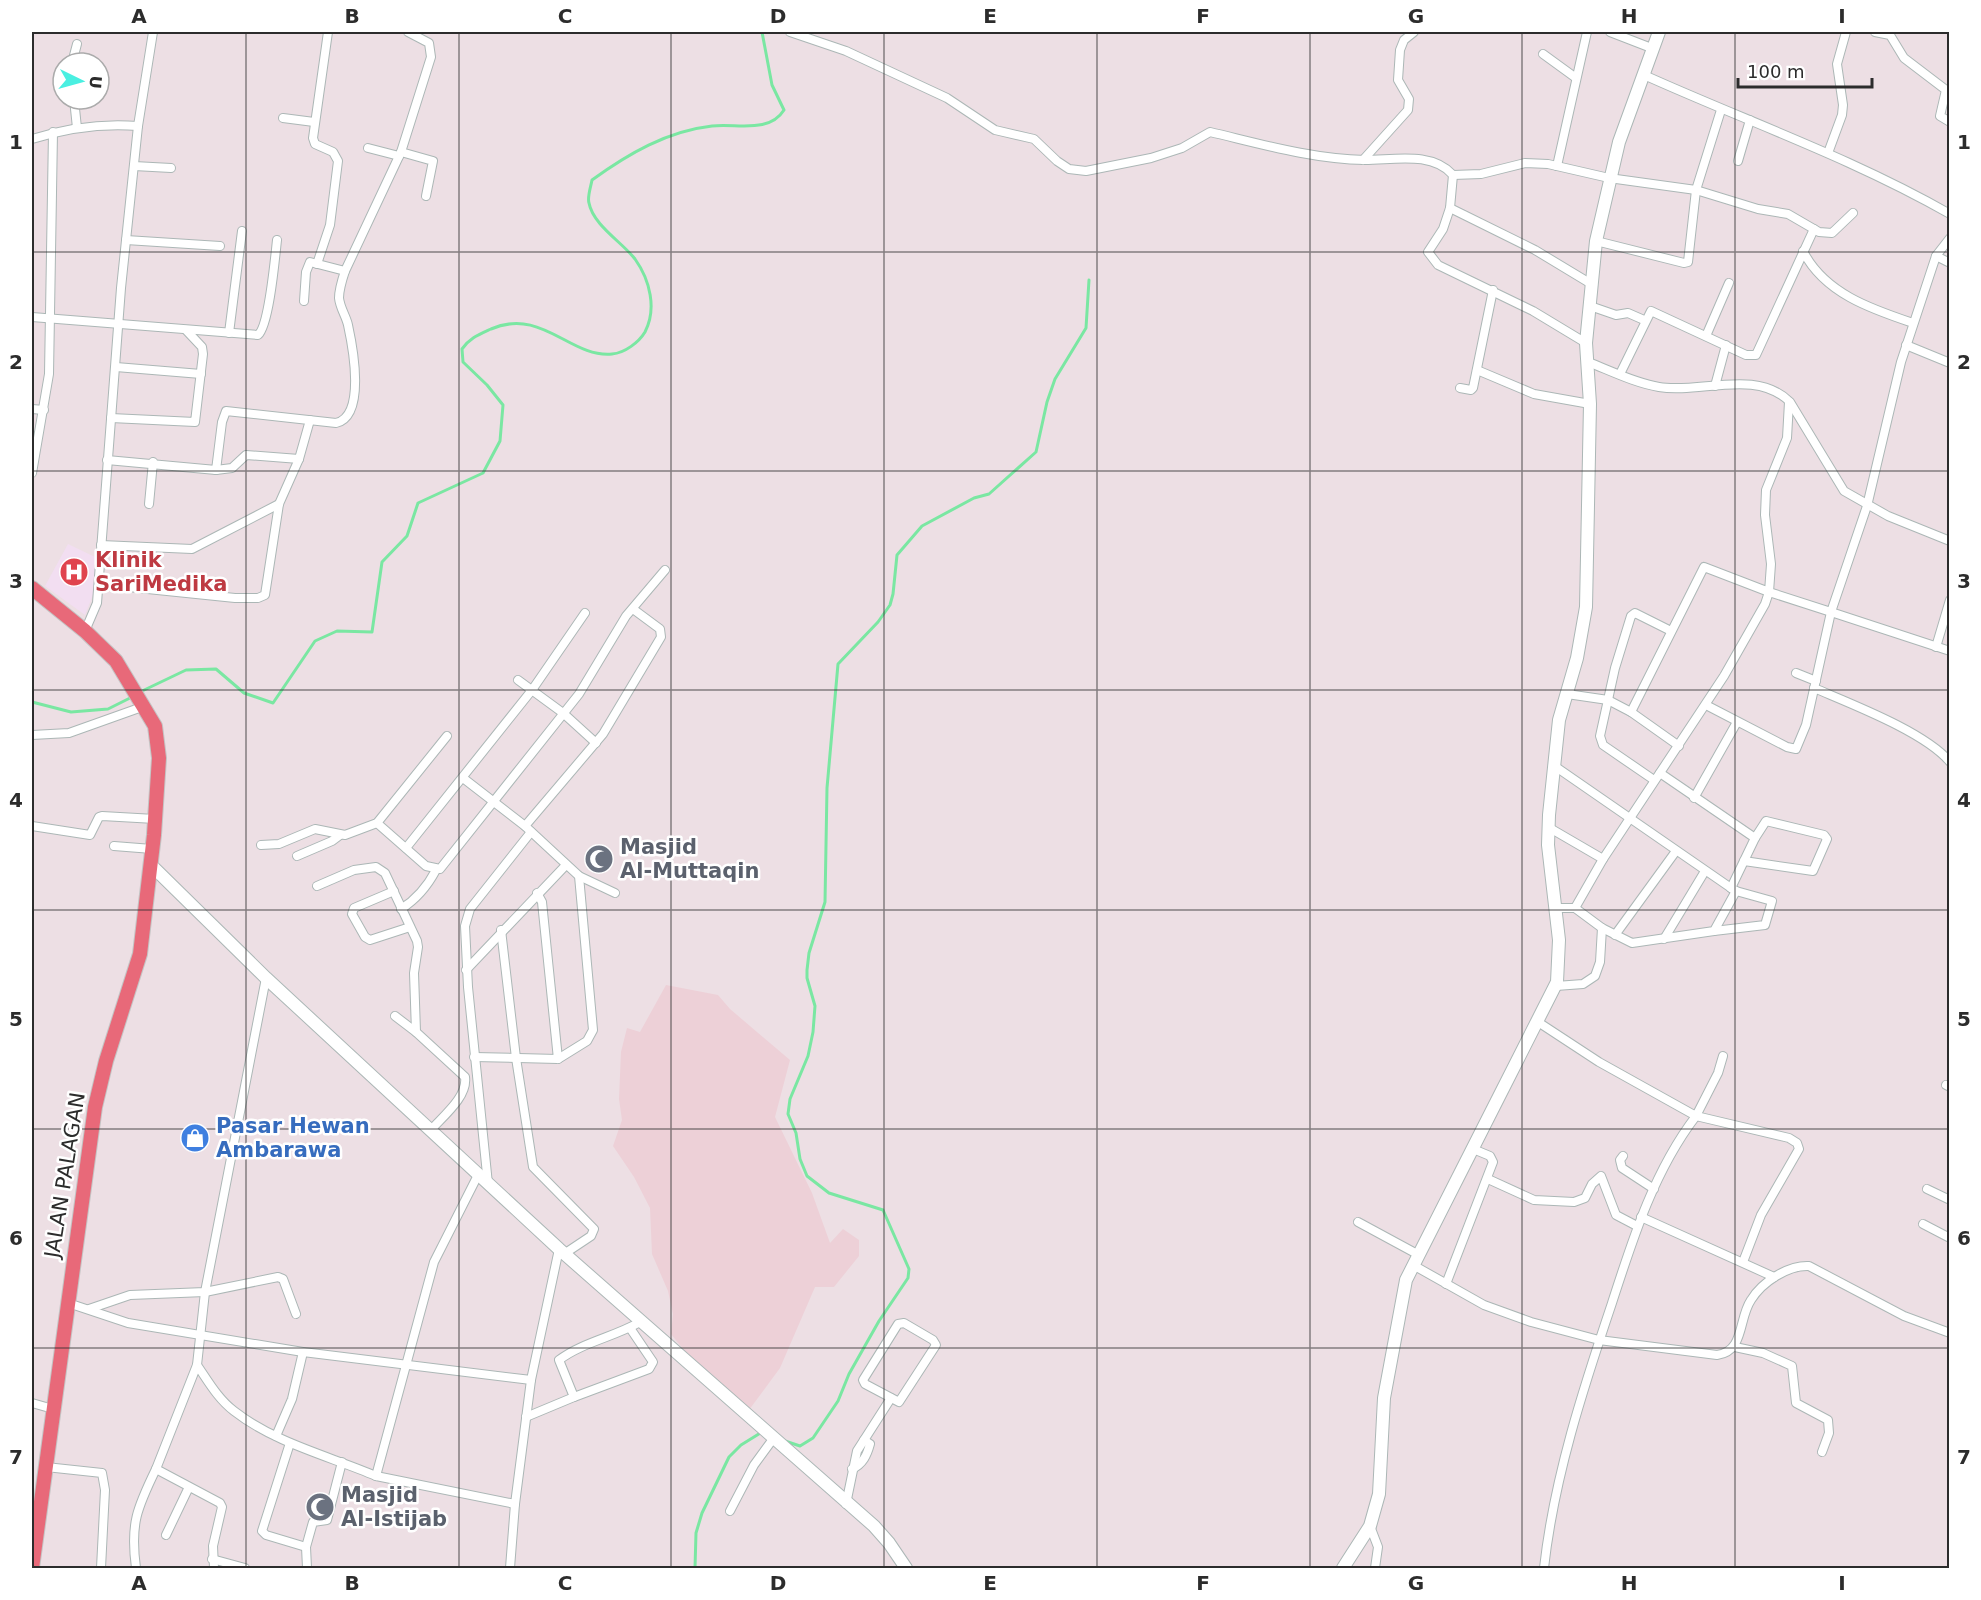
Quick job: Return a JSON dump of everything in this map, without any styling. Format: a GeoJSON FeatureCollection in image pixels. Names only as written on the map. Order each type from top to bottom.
{"type":"FeatureCollection","features":[{"type":"Feature","properties":{"kind":"main road","name":"JALAN PALAGAN"},"geometry":{"type":"LineString","coordinates":[[32,588],[85,631],[116,661],[155,726],[159,758],[151,865],[140,954],[106,1061],[95,1107],[46,1467],[33,1546],[32,1569]]}},
{"type":"Feature","properties":{"kind":"street"},"geometry":{"type":"LineString","coordinates":[[85,631],[95,611],[99,584],[126,240],[138,126],[153,32]]}},
{"type":"Feature","properties":{"kind":"street"},"geometry":{"type":"LineString","coordinates":[[317,264],[330,225],[338,162],[333,152],[315,144],[312,132],[328,32]]}},
{"type":"Feature","properties":{"kind":"street"},"geometry":{"type":"LineString","coordinates":[[216,470],[222,422],[226,411],[342,421],[350,412],[353,404],[353,360],[348,326],[339,299],[345,271],[400,154],[431,57],[429,43],[408,32]]}},
{"type":"Feature","properties":{"kind":"street"},"geometry":{"type":"LineString","coordinates":[[790,32],[846,51],[947,98],[996,130],[1028,136],[1069,169],[1086,171],[1151,158],[1182,148],[1210,132],[1305,154],[1363,160],[1424,159],[1444,167],[1454,175],[1481,174],[1525,164],[1557,166],[1609,178],[1696,190],[1758,209],[1788,214],[1823,233],[1832,233],[1853,213]]}},
{"type":"Feature","properties":{"kind":"street"},"geometry":{"type":"LineString","coordinates":[[1363,160],[1408,110],[1409,99],[1397,75],[1400,50],[1404,40],[1414,32]]}},
{"type":"Feature","properties":{"kind":"street"},"geometry":{"type":"LineString","coordinates":[[1557,166],[1587,32]]}},
{"type":"Feature","properties":{"kind":"street"},"geometry":{"type":"LineString","coordinates":[[1610,32],[1654,49]]}},
{"type":"Feature","properties":{"kind":"street"},"geometry":{"type":"LineString","coordinates":[[1343,1569],[1370,1526],[1379,1494],[1384,1398],[1401,1301],[1416,1260],[1556,986],[1560,967],[1548,827],[1559,720],[1583,630],[1586,607],[1590,404],[1586,343],[1596,241],[1609,178],[1659,32]]}},
{"type":"Feature","properties":{"kind":"street"},"geometry":{"type":"LineString","coordinates":[[1828,153],[1838,131],[1843,105],[1837,64],[1846,32]]}},
{"type":"Feature","properties":{"kind":"street"},"geometry":{"type":"LineString","coordinates":[[1875,32],[1890,35],[1904,58],[1946,90],[1940,116],[1950,122]]}},
{"type":"Feature","properties":{"kind":"street"},"geometry":{"type":"LineString","coordinates":[[75,51],[77,44]]}},
{"type":"Feature","properties":{"kind":"street"},"geometry":{"type":"LineString","coordinates":[[1543,54],[1576,78]]}},
{"type":"Feature","properties":{"kind":"street"},"geometry":{"type":"LineString","coordinates":[[1644,75],[1828,153],[1908,190],[1950,214]]}},
{"type":"Feature","properties":{"kind":"street"},"geometry":{"type":"LineString","coordinates":[[1596,241],[1687,262],[1696,190],[1722,110]]}},
{"type":"Feature","properties":{"kind":"street"},"geometry":{"type":"LineString","coordinates":[[75,111],[77,128]]}},
{"type":"Feature","properties":{"kind":"street"},"geometry":{"type":"LineString","coordinates":[[283,118],[314,122]]}},
{"type":"Feature","properties":{"kind":"street"},"geometry":{"type":"LineString","coordinates":[[1738,161],[1750,120]]}},
{"type":"Feature","properties":{"kind":"street"},"geometry":{"type":"LineString","coordinates":[[32,139],[53,132],[99,124],[138,126]]}},
{"type":"Feature","properties":{"kind":"street"},"geometry":{"type":"LineString","coordinates":[[32,473],[49,374],[53,132]]}},
{"type":"Feature","properties":{"kind":"street"},"geometry":{"type":"LineString","coordinates":[[368,148],[433,161],[426,196]]}},
{"type":"Feature","properties":{"kind":"street"},"geometry":{"type":"LineString","coordinates":[[134,166],[171,168]]}},
{"type":"Feature","properties":{"kind":"street"},"geometry":{"type":"LineString","coordinates":[[1454,175],[1450,208],[1443,229],[1428,252],[1431,258],[1438,265],[1492,290],[1586,343]]}},
{"type":"Feature","properties":{"kind":"street"},"geometry":{"type":"LineString","coordinates":[[1450,208],[1535,250],[1593,285]]}},
{"type":"Feature","properties":{"kind":"street"},"geometry":{"type":"LineString","coordinates":[[1620,375],[1644,320],[1651,311],[1746,355],[1757,354],[1814,229]]}},
{"type":"Feature","properties":{"kind":"street"},"geometry":{"type":"LineString","coordinates":[[229,333],[242,231]]}},
{"type":"Feature","properties":{"kind":"street"},"geometry":{"type":"LineString","coordinates":[[1706,705],[1787,747],[1796,749],[1806,725],[1831,612],[1867,506],[1906,345],[1936,256],[1950,238]]}},
{"type":"Feature","properties":{"kind":"street"},"geometry":{"type":"LineString","coordinates":[[126,240],[220,246]]}},
{"type":"Feature","properties":{"kind":"street"},"geometry":{"type":"LineString","coordinates":[[32,317],[258,335],[262,332],[277,240]]}},
{"type":"Feature","properties":{"kind":"street"},"geometry":{"type":"LineString","coordinates":[[1803,251],[1813,268],[1842,293],[1913,323]]}},
{"type":"Feature","properties":{"kind":"street"},"geometry":{"type":"LineString","coordinates":[[1936,256],[1950,263]]}},
{"type":"Feature","properties":{"kind":"street"},"geometry":{"type":"LineString","coordinates":[[304,301],[308,264],[345,271]]}},
{"type":"Feature","properties":{"kind":"street"},"geometry":{"type":"LineString","coordinates":[[1706,336],[1729,284]]}},
{"type":"Feature","properties":{"kind":"street"},"geometry":{"type":"LineString","coordinates":[[1460,388],[1471,390],[1486,334],[1485,319],[1492,290]]}},
{"type":"Feature","properties":{"kind":"street"},"geometry":{"type":"LineString","coordinates":[[1590,306],[1615,315],[1628,313],[1644,320]]}},
{"type":"Feature","properties":{"kind":"street"},"geometry":{"type":"LineString","coordinates":[[111,418],[195,422],[201,374],[201,347],[186,330]]}},
{"type":"Feature","properties":{"kind":"street"},"geometry":{"type":"LineString","coordinates":[[1715,386],[1726,345]]}},
{"type":"Feature","properties":{"kind":"street"},"geometry":{"type":"LineString","coordinates":[[1906,345],[1950,363]]}},
{"type":"Feature","properties":{"kind":"street"},"geometry":{"type":"LineString","coordinates":[[1588,362],[1620,375],[1661,387],[1768,387],[1780,392],[1790,402],[1839,485],[1867,506],[1950,542]]}},
{"type":"Feature","properties":{"kind":"street"},"geometry":{"type":"LineString","coordinates":[[116,368],[201,374]]}},
{"type":"Feature","properties":{"kind":"street"},"geometry":{"type":"LineString","coordinates":[[1477,370],[1534,393],[1590,404]]}},
{"type":"Feature","properties":{"kind":"street"},"geometry":{"type":"LineString","coordinates":[[1575,908],[1603,859],[1706,705],[1766,604],[1771,564],[1765,515],[1766,490],[1787,438],[1790,402]]}},
{"type":"Feature","properties":{"kind":"street"},"geometry":{"type":"LineString","coordinates":[[32,409],[44,410]]}},
{"type":"Feature","properties":{"kind":"street"},"geometry":{"type":"LineString","coordinates":[[99,584],[235,598],[262,597],[269,585],[279,504],[299,459],[310,420]]}},
{"type":"Feature","properties":{"kind":"street"},"geometry":{"type":"LineString","coordinates":[[107,460],[153,462],[216,470],[231,468],[246,455],[299,459]]}},
{"type":"Feature","properties":{"kind":"street"},"geometry":{"type":"LineString","coordinates":[[149,504],[153,462]]}},
{"type":"Feature","properties":{"kind":"street"},"geometry":{"type":"LineString","coordinates":[[101,545],[192,549],[279,504]]}},
{"type":"Feature","properties":{"kind":"street"},"geometry":{"type":"LineString","coordinates":[[1631,712],[1704,567],[1769,592],[1950,651]]}},
{"type":"Feature","properties":{"kind":"street"},"geometry":{"type":"LineString","coordinates":[[400,909],[414,901],[427,887],[436,870],[444,865],[579,694],[614,635],[665,570]]}},
{"type":"Feature","properties":{"kind":"street"},"geometry":{"type":"LineString","coordinates":[[1936,647],[1950,600]]}},
{"type":"Feature","properties":{"kind":"street"},"geometry":{"type":"LineString","coordinates":[[488,1185],[466,970],[465,926],[470,909],[528,829],[596,743],[661,637],[660,629],[633,609]]}},
{"type":"Feature","properties":{"kind":"street"},"geometry":{"type":"LineString","coordinates":[[406,848],[532,690],[585,613]]}},
{"type":"Feature","properties":{"kind":"street"},"geometry":{"type":"LineString","coordinates":[[1671,632],[1635,613],[1632,614],[1608,700],[1602,743],[1694,798],[1755,838]]}},
{"type":"Feature","properties":{"kind":"street"},"geometry":{"type":"LineString","coordinates":[[1796,673],[1933,746],[1950,762]]}},
{"type":"Feature","properties":{"kind":"street"},"geometry":{"type":"LineString","coordinates":[[518,680],[563,713],[596,743]]}},
{"type":"Feature","properties":{"kind":"street"},"geometry":{"type":"LineString","coordinates":[[1567,694],[1608,700],[1631,712],[1679,746]]}},
{"type":"Feature","properties":{"kind":"street"},"geometry":{"type":"LineString","coordinates":[[32,735],[69,733],[138,699]]}},
{"type":"Feature","properties":{"kind":"street"},"geometry":{"type":"LineString","coordinates":[[1694,798],[1737,722]]}},
{"type":"Feature","properties":{"kind":"street"},"geometry":{"type":"LineString","coordinates":[[297,856],[332,841],[339,835],[377,823],[447,736]]}},
{"type":"Feature","properties":{"kind":"street"},"geometry":{"type":"LineString","coordinates":[[1553,765],[1734,890],[1772,901],[1765,924],[1761,927],[1714,931],[1632,943],[1602,928],[1575,908],[1556,908]]}},
{"type":"Feature","properties":{"kind":"street"},"geometry":{"type":"LineString","coordinates":[[463,778],[528,829],[579,876],[615,892]]}},
{"type":"Feature","properties":{"kind":"street"},"geometry":{"type":"LineString","coordinates":[[32,826],[90,835],[99,817],[102,816],[155,819]]}},
{"type":"Feature","properties":{"kind":"street"},"geometry":{"type":"LineString","coordinates":[[1714,931],[1734,890],[1744,861],[1766,821],[1824,835],[1827,839],[1814,871],[1744,861]]}},
{"type":"Feature","properties":{"kind":"street"},"geometry":{"type":"LineString","coordinates":[[377,823],[426,866],[436,870]]}},
{"type":"Feature","properties":{"kind":"street"},"geometry":{"type":"LineString","coordinates":[[1548,827],[1603,859]]}},
{"type":"Feature","properties":{"kind":"street"},"geometry":{"type":"LineString","coordinates":[[261,845],[279,844],[315,829],[327,830],[339,835]]}},
{"type":"Feature","properties":{"kind":"street"},"geometry":{"type":"LineString","coordinates":[[114,846],[152,849]]}},
{"type":"Feature","properties":{"kind":"street"},"geometry":{"type":"LineString","coordinates":[[1615,935],[1676,851]]}},
{"type":"Feature","properties":{"kind":"street"},"geometry":{"type":"LineString","coordinates":[[151,865],[266,978],[562,1252],[635,1325],[766,1434],[889,1543],[906,1569]]}},
{"type":"Feature","properties":{"kind":"street"},"geometry":{"type":"LineString","coordinates":[[466,970],[537,892],[566,865]]}},
{"type":"Feature","properties":{"kind":"street"},"geometry":{"type":"LineString","coordinates":[[317,886],[354,870],[376,867],[385,873],[418,947],[414,973],[416,1032]]}},
{"type":"Feature","properties":{"kind":"street"},"geometry":{"type":"LineString","coordinates":[[1664,939],[1705,871]]}},
{"type":"Feature","properties":{"kind":"street"},"geometry":{"type":"LineString","coordinates":[[474,1057],[558,1059],[587,1041],[594,1030],[579,876]]}},
{"type":"Feature","properties":{"kind":"street"},"geometry":{"type":"LineString","coordinates":[[394,891],[354,908],[352,914],[365,938],[370,939],[410,927]]}},
{"type":"Feature","properties":{"kind":"street"},"geometry":{"type":"LineString","coordinates":[[537,892],[542,902],[558,1059]]}},
{"type":"Feature","properties":{"kind":"street"},"geometry":{"type":"LineString","coordinates":[[1556,986],[1582,984],[1595,976],[1600,962],[1602,928]]}},
{"type":"Feature","properties":{"kind":"street"},"geometry":{"type":"LineString","coordinates":[[501,930],[507,964],[516,1058],[533,1167],[537,1174],[593,1226],[591,1236],[562,1252],[531,1380],[515,1504],[510,1569]]}},
{"type":"Feature","properties":{"kind":"street"},"geometry":{"type":"LineString","coordinates":[[136,1569],[133,1532],[136,1510],[156,1469],[197,1365],[205,1292],[266,978]]}},
{"type":"Feature","properties":{"kind":"street"},"geometry":{"type":"LineString","coordinates":[[395,1016],[465,1077],[466,1084],[463,1093],[430,1131]]}},
{"type":"Feature","properties":{"kind":"street"},"geometry":{"type":"LineString","coordinates":[[1538,1022],[1599,1062],[1696,1116],[1789,1138],[1797,1143],[1799,1149],[1761,1215],[1743,1262]]}},
{"type":"Feature","properties":{"kind":"street"},"geometry":{"type":"LineString","coordinates":[[1544,1569],[1548,1533],[1579,1405],[1639,1221],[1654,1189],[1718,1073],[1723,1056]]}},
{"type":"Feature","properties":{"kind":"street"},"geometry":{"type":"LineString","coordinates":[[1446,1284],[1488,1179],[1492,1159],[1473,1149]]}},
{"type":"Feature","properties":{"kind":"street"},"geometry":{"type":"LineString","coordinates":[[1623,1156],[1620,1160],[1622,1168],[1654,1189]]}},
{"type":"Feature","properties":{"kind":"street"},"geometry":{"type":"LineString","coordinates":[[376,1476],[434,1262],[478,1175]]}},
{"type":"Feature","properties":{"kind":"street"},"geometry":{"type":"LineString","coordinates":[[1488,1179],[1533,1200],[1574,1203],[1585,1198],[1592,1184],[1601,1176],[1616,1215],[1639,1221],[1743,1262],[1774,1277]]}},
{"type":"Feature","properties":{"kind":"street"},"geometry":{"type":"LineString","coordinates":[[1927,1189],[1950,1200]]}},
{"type":"Feature","properties":{"kind":"street"},"geometry":{"type":"LineString","coordinates":[[1358,1222],[1416,1260],[1446,1284],[1484,1305],[1599,1340],[1717,1355],[1727,1354],[1735,1347],[1751,1300],[1774,1277],[1800,1265],[1809,1266],[1904,1316],[1950,1332]]}},
{"type":"Feature","properties":{"kind":"street"},"geometry":{"type":"LineString","coordinates":[[1923,1224],[1949,1236]]}},
{"type":"Feature","properties":{"kind":"street"},"geometry":{"type":"LineString","coordinates":[[89,1309],[130,1295],[205,1292],[278,1276],[283,1279],[296,1314]]}},
{"type":"Feature","properties":{"kind":"street"},"geometry":{"type":"LineString","coordinates":[[68,1303],[128,1323],[200,1335],[303,1352],[531,1380]]}},
{"type":"Feature","properties":{"kind":"street"},"geometry":{"type":"LineString","coordinates":[[904,1323],[933,1340],[936,1345],[899,1402],[891,1398],[865,1384],[863,1380],[898,1324],[904,1323]]}},
{"type":"Feature","properties":{"kind":"street"},"geometry":{"type":"LineString","coordinates":[[574,1397],[559,1360],[581,1347],[635,1325]]}},
{"type":"Feature","properties":{"kind":"street"},"geometry":{"type":"LineString","coordinates":[[526,1417],[649,1369],[653,1362],[635,1325]]}},
{"type":"Feature","properties":{"kind":"street"},"geometry":{"type":"LineString","coordinates":[[1735,1347],[1763,1353],[1792,1366],[1796,1403],[1828,1420],[1828,1433],[1822,1452]]}},
{"type":"Feature","properties":{"kind":"street"},"geometry":{"type":"LineString","coordinates":[[276,1436],[292,1399],[303,1352]]}},
{"type":"Feature","properties":{"kind":"street"},"geometry":{"type":"LineString","coordinates":[[197,1365],[217,1395],[234,1411],[290,1443],[376,1476],[515,1504]]}},
{"type":"Feature","properties":{"kind":"street"},"geometry":{"type":"LineString","coordinates":[[846,1505],[857,1451],[891,1398]]}},
{"type":"Feature","properties":{"kind":"street"},"geometry":{"type":"LineString","coordinates":[[32,1403],[53,1409]]}},
{"type":"Feature","properties":{"kind":"street"},"geometry":{"type":"LineString","coordinates":[[730,1511],[754,1465],[766,1434]]}},
{"type":"Feature","properties":{"kind":"street"},"geometry":{"type":"LineString","coordinates":[[290,1443],[262,1531],[266,1535],[306,1547]]}},
{"type":"Feature","properties":{"kind":"street"},"geometry":{"type":"LineString","coordinates":[[307,1569],[306,1547],[314,1521],[327,1520],[342,1462]]}},
{"type":"Feature","properties":{"kind":"street"},"geometry":{"type":"LineString","coordinates":[[46,1467],[102,1473],[105,1490],[101,1569]]}},
{"type":"Feature","properties":{"kind":"street"},"geometry":{"type":"LineString","coordinates":[[156,1469],[219,1503],[222,1507],[212,1559],[214,1569]]}},
{"type":"Feature","properties":{"kind":"street"},"geometry":{"type":"LineString","coordinates":[[166,1535],[189,1487]]}},
{"type":"Feature","properties":{"kind":"street"},"geometry":{"type":"LineString","coordinates":[[1370,1526],[1378,1547],[1375,1569]]}},
{"type":"Feature","properties":{"kind":"street"},"geometry":{"type":"LineString","coordinates":[[212,1559],[227,1566],[245,1569]]}},
{"type":"Feature","properties":{"kind":"shaded area","name":"Klinik SariMedika"},"geometry":{"type":"Polygon","coordinates":[[[68,544],[97,558],[94,592],[85,615],[45,586],[68,544]]]}},
{"type":"Feature","properties":{"kind":"shaded area"},"geometry":{"type":"Polygon","coordinates":[[[666,985],[718,995],[730,1009],[790,1060],[775,1117],[812,1193],[830,1243],[843,1229],[859,1240],[859,1256],[834,1287],[815,1287],[780,1368],[749,1410],[692,1360],[671,1334],[673,1314],[668,1291],[652,1254],[650,1208],[634,1177],[613,1146],[622,1120],[619,1099],[621,1052],[627,1028],[640,1032],[666,985]]]}},
{"type":"Feature","properties":{"kind":"waterway"},"geometry":{"type":"LineString","coordinates":[[140,692],[186,670],[216,669],[244,693],[273,703],[315,641],[337,631],[372,632],[382,562],[407,536],[418,503],[483,473],[500,441],[503,405],[487,385],[463,362],[462,349],[478,335],[509,324],[526,324],[541,328],[583,349],[597,353],[617,353],[639,340],[645,332],[651,314],[648,285],[635,259],[596,219],[588,198],[592,180],[620,161],[664,138],[712,126],[761,125],[778,117],[784,110],[772,85],[762,32]]}},
{"type":"Feature","properties":{"kind":"waterway"},"geometry":{"type":"LineString","coordinates":[[785,1441],[800,1446],[813,1438],[838,1401],[849,1374],[879,1321],[908,1278],[909,1269],[883,1210],[829,1193],[807,1176],[800,1159],[796,1133],[788,1114],[790,1099],[808,1056],[813,1032],[815,1006],[807,970],[809,953],[825,902],[827,788],[838,664],[878,622],[890,605],[897,555],[922,526],[974,498],[989,494],[1036,452],[1047,402],[1055,379],[1086,328],[1089,280]]}},
{"type":"Feature","properties":{"kind":"waterway"},"geometry":{"type":"LineString","coordinates":[[32,702],[71,712],[108,709],[132,697]]}},
{"type":"Feature","properties":{"kind":"waterway"},"geometry":{"type":"LineString","coordinates":[[695,1568],[696,1533],[702,1513],[729,1457],[741,1445],[762,1432]]}},
{"type":"Feature","properties":{"kind":"place","name":"Klinik SariMedika"},"geometry":{"type":"Point","coordinates":[74,572]}},
{"type":"Feature","properties":{"kind":"place","name":"Masjid Al-Muttaqin"},"geometry":{"type":"Point","coordinates":[599,859]}},
{"type":"Feature","properties":{"kind":"place","name":"Pasar Hewan Ambarawa"},"geometry":{"type":"Point","coordinates":[195,1138]}},
{"type":"Feature","properties":{"kind":"place","name":"Masjid Al-Istijab"},"geometry":{"type":"Point","coordinates":[320,1507]}}]}
